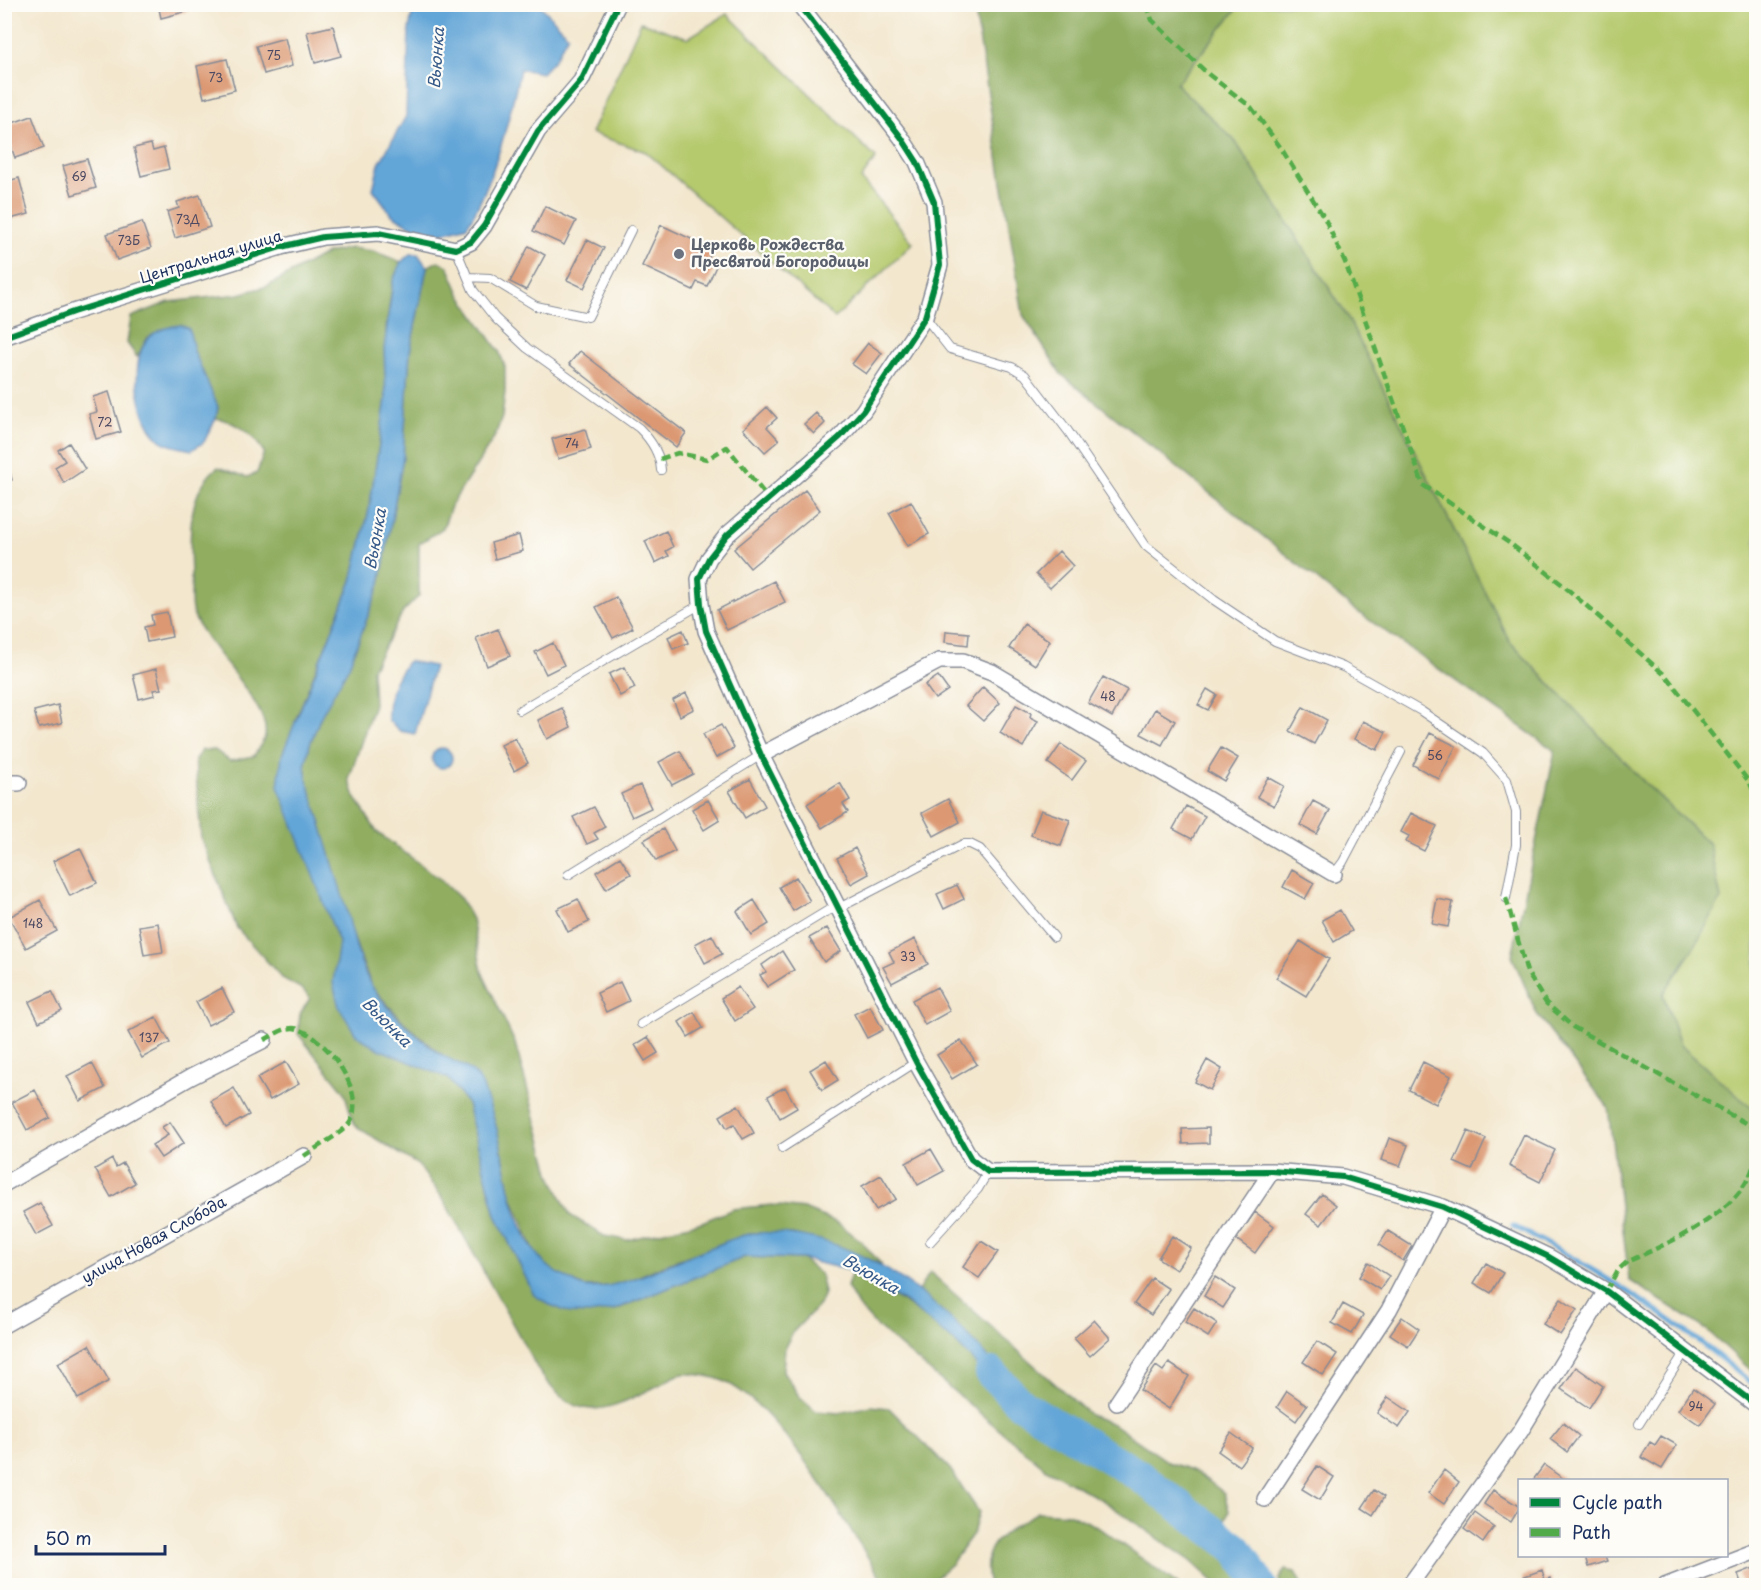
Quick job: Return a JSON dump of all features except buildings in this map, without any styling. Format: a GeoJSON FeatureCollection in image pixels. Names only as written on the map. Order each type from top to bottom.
{"type":"FeatureCollection","features":[{"type":"Feature","properties":{"kind":"street"},"geometry":{"type":"LineString","coordinates":[[449,249],[471,242],[484,226],[538,131],[581,81],[618,4]]}},
{"type":"Feature","properties":{"kind":"street"},"geometry":{"type":"LineString","coordinates":[[799,4],[901,137],[917,162],[934,202],[940,265],[925,317],[863,411],[848,428],[727,535],[708,558],[699,579],[701,604],[706,631],[761,755],[916,1062],[971,1159],[988,1172],[1272,1171],[1343,1177],[1443,1207],[1549,1257],[1606,1291],[1756,1405]]}},
{"type":"Feature","properties":{"kind":"street","name":"Центральная улица"},"geometry":{"type":"LineString","coordinates":[[4,337],[72,312],[281,247],[322,237],[378,233],[449,249]]}},
{"type":"Feature","properties":{"kind":"street"},"geometry":{"type":"LineString","coordinates":[[761,755],[939,661],[963,661],[992,672],[1334,874]]}},
{"type":"Feature","properties":{"kind":"street"},"geometry":{"type":"LineString","coordinates":[[4,1184],[191,1077],[264,1040]]}},
{"type":"Feature","properties":{"kind":"street","name":"улица Новая Слобода"},"geometry":{"type":"LineString","coordinates":[[4,1325],[304,1156]]}},
{"type":"Feature","properties":{"kind":"street"},"geometry":{"type":"LineString","coordinates":[[1116,1403],[1272,1171]]}},
{"type":"Feature","properties":{"kind":"street"},"geometry":{"type":"LineString","coordinates":[[1265,1498],[1389,1310],[1443,1207]]}},
{"type":"Feature","properties":{"kind":"street"},"geometry":{"type":"LineString","coordinates":[[1409,1586],[1520,1431],[1606,1291]]}},
{"type":"Feature","properties":{"kind":"street"},"geometry":{"type":"LineString","coordinates":[[1665,1586],[1756,1551]]}},
{"type":"Feature","properties":{"kind":"lane"},"geometry":{"type":"LineString","coordinates":[[468,277],[490,278],[536,306],[588,317],[631,230]]}},
{"type":"Feature","properties":{"kind":"lane"},"geometry":{"type":"LineString","coordinates":[[449,249],[468,277],[473,290],[495,318],[527,348],[639,428],[650,439],[660,459],[661,470]]}},
{"type":"Feature","properties":{"kind":"lane"},"geometry":{"type":"LineString","coordinates":[[925,317],[950,349],[1012,367],[1025,375],[1068,430],[1146,546],[1214,600],[1275,641],[1343,667],[1421,711],[1483,753],[1507,780],[1516,812],[1516,844],[1506,898]]}},
{"type":"Feature","properties":{"kind":"lane"},"geometry":{"type":"LineString","coordinates":[[520,710],[701,604]]}},
{"type":"Feature","properties":{"kind":"lane"},"geometry":{"type":"LineString","coordinates":[[1334,874],[1343,862],[1401,752]]}},
{"type":"Feature","properties":{"kind":"lane"},"geometry":{"type":"LineString","coordinates":[[568,875],[761,755]]}},
{"type":"Feature","properties":{"kind":"lane"},"geometry":{"type":"LineString","coordinates":[[641,1024],[827,912],[963,844],[970,844],[980,849],[1054,937]]}},
{"type":"Feature","properties":{"kind":"lane"},"geometry":{"type":"LineString","coordinates":[[782,1148],[916,1062]]}},
{"type":"Feature","properties":{"kind":"lane"},"geometry":{"type":"LineString","coordinates":[[930,1242],[978,1189],[988,1172]]}},
{"type":"Feature","properties":{"kind":"lane"},"geometry":{"type":"LineString","coordinates":[[1639,1424],[1686,1350]]}},
{"type":"Feature","properties":{"kind":"green space"},"geometry":{"type":"Polygon","coordinates":[[[974,5],[1240,5],[1176,84],[1235,141],[1347,316],[1510,642],[1645,783],[1709,844],[1721,899],[1693,949],[1663,994],[1680,1045],[1756,1112],[1756,1375],[1707,1330],[1629,1280],[1608,1107],[1537,1014],[1512,956],[1555,751],[1355,610],[1061,374],[1023,315],[974,5]]]}},
{"type":"Feature","properties":{"kind":"green space"},"geometry":{"type":"Polygon","coordinates":[[[1240,5],[1756,5],[1756,1112],[1680,1045],[1663,994],[1693,949],[1709,844],[1645,783],[1510,642],[1347,316],[1235,141],[1176,84],[1240,5]]]}},
{"type":"Feature","properties":{"kind":"green space"},"geometry":{"type":"Polygon","coordinates":[[[727,14],[876,158],[861,179],[913,243],[835,318],[646,152],[591,133],[641,22],[688,38],[727,14]]]}},
{"type":"Feature","properties":{"kind":"green space"},"geometry":{"type":"Polygon","coordinates":[[[351,248],[373,251],[401,262],[393,281],[386,328],[386,399],[369,510],[352,581],[295,721],[300,837],[339,942],[338,960],[424,1067],[448,1078],[467,1103],[496,1215],[534,1294],[615,1310],[745,1257],[802,1259],[820,1274],[824,1293],[819,1305],[793,1332],[785,1347],[783,1371],[799,1396],[816,1411],[839,1413],[871,1406],[889,1408],[950,1469],[979,1512],[973,1534],[951,1564],[934,1579],[923,1585],[885,1585],[833,1502],[788,1438],[764,1411],[740,1391],[718,1379],[682,1374],[635,1397],[605,1408],[592,1409],[579,1407],[553,1389],[540,1373],[442,1197],[418,1165],[354,1125],[344,1091],[298,1034],[300,1014],[310,998],[302,989],[282,978],[237,928],[201,838],[195,760],[202,750],[215,750],[230,761],[254,756],[265,736],[264,723],[258,708],[208,640],[192,610],[190,533],[195,503],[207,477],[218,467],[247,477],[257,473],[264,452],[243,429],[231,422],[216,418],[218,407],[194,351],[189,329],[148,337],[137,357],[127,343],[131,317],[169,302],[239,294],[268,286],[327,253],[351,248]]]}},
{"type":"Feature","properties":{"kind":"green space"},"geometry":{"type":"Polygon","coordinates":[[[438,261],[448,266],[461,296],[499,351],[505,367],[502,417],[495,436],[452,504],[443,528],[419,544],[419,596],[403,612],[372,669],[374,704],[349,779],[355,797],[377,832],[440,879],[461,899],[472,919],[482,972],[515,1043],[551,1176],[570,1215],[604,1236],[627,1240],[702,1222],[733,1209],[772,1205],[804,1209],[838,1223],[861,1241],[882,1265],[839,1247],[793,1234],[752,1233],[609,1286],[584,1287],[551,1271],[535,1253],[510,1192],[502,1151],[478,1078],[438,1052],[404,1022],[372,987],[354,939],[307,780],[305,766],[320,718],[349,666],[380,584],[403,457],[410,351],[427,267],[438,261]]]}},
{"type":"Feature","properties":{"kind":"green space"},"geometry":{"type":"Polygon","coordinates":[[[852,1271],[930,1321],[965,1351],[1040,1424],[1151,1492],[1204,1530],[1226,1553],[1245,1580],[1242,1585],[1222,1585],[1213,1581],[1191,1561],[1102,1500],[1046,1469],[874,1324],[858,1306],[847,1287],[852,1271]]]}},
{"type":"Feature","properties":{"kind":"green space"},"geometry":{"type":"Polygon","coordinates":[[[930,1272],[1090,1415],[1113,1424],[1170,1463],[1192,1470],[1224,1493],[1229,1511],[1226,1519],[1218,1524],[1202,1515],[1091,1436],[1025,1402],[955,1324],[918,1291],[930,1272]]]}},
{"type":"Feature","properties":{"kind":"green space"},"geometry":{"type":"Polygon","coordinates":[[[1038,1512],[1071,1514],[1096,1526],[1179,1585],[989,1585],[987,1571],[991,1548],[1006,1532],[1038,1512]]]}},
{"type":"Feature","properties":{"kind":"green space"},"geometry":{"type":"Polygon","coordinates":[[[1285,1570],[1295,1572],[1302,1585],[1280,1585],[1279,1578],[1285,1570]]]}},
{"type":"Feature","properties":{"kind":"water"},"geometry":{"type":"Polygon","coordinates":[[[539,4],[568,35],[554,60],[542,73],[520,69],[506,129],[493,171],[467,226],[430,237],[392,215],[373,189],[379,164],[406,116],[409,29],[414,5],[539,4]]]}},
{"type":"Feature","properties":{"kind":"water"},"geometry":{"type":"Polygon","coordinates":[[[410,254],[418,254],[427,267],[410,351],[403,457],[380,584],[349,666],[320,718],[305,766],[307,780],[368,980],[386,1005],[411,1030],[436,1051],[469,1070],[480,1080],[495,1121],[512,1198],[520,1223],[530,1245],[545,1264],[565,1277],[585,1287],[613,1285],[737,1237],[755,1233],[796,1235],[836,1245],[873,1262],[908,1284],[941,1310],[972,1340],[1025,1402],[1014,1403],[955,1342],[905,1302],[852,1271],[802,1259],[745,1257],[614,1310],[589,1314],[570,1313],[548,1304],[534,1295],[496,1215],[467,1103],[448,1078],[379,1049],[356,1035],[339,1007],[333,983],[339,942],[278,786],[282,755],[352,581],[369,510],[386,399],[384,349],[393,281],[401,262],[410,254]]]}},
{"type":"Feature","properties":{"kind":"water"},"geometry":{"type":"Polygon","coordinates":[[[181,325],[189,329],[194,351],[218,407],[216,418],[204,442],[192,450],[161,441],[146,420],[138,391],[138,362],[148,339],[163,329],[181,325]]]}},
{"type":"Feature","properties":{"kind":"water"},"geometry":{"type":"Polygon","coordinates":[[[408,661],[434,666],[415,734],[400,731],[388,720],[392,689],[408,661]]]}},
{"type":"Feature","properties":{"kind":"water"},"geometry":{"type":"Polygon","coordinates":[[[442,748],[449,751],[452,758],[449,765],[442,768],[435,765],[432,758],[435,751],[442,748]]]}},
{"type":"Feature","properties":{"kind":"water"},"geometry":{"type":"Polygon","coordinates":[[[1224,1535],[1238,1539],[1268,1585],[1246,1585],[1237,1566],[1220,1545],[1224,1535]]]}},
{"type":"Feature","properties":{"kind":"waterway"},"geometry":{"type":"LineString","coordinates":[[1513,1226],[1639,1299],[1699,1341],[1756,1387]]}},
{"type":"Feature","properties":{"kind":"waterway","name":"Вьюнка"},"geometry":{"type":"LineString","coordinates":[[991,1373],[1021,1404],[1138,1475],[1237,1549],[1261,1586]]}},
{"type":"Feature","properties":{"kind":"marked path"},"geometry":{"type":"LineString","coordinates":[[1147,4],[1152,20],[1208,74],[1251,107],[1281,148],[1325,219],[1345,262],[1423,485],[1512,545],[1564,586],[1666,676],[1750,783],[1756,797]]}},
{"type":"Feature","properties":{"kind":"marked path"},"geometry":{"type":"LineString","coordinates":[[660,459],[678,453],[707,459],[727,447],[768,498]]}},
{"type":"Feature","properties":{"kind":"marked path"},"geometry":{"type":"LineString","coordinates":[[1506,898],[1527,972],[1546,1003],[1573,1027],[1756,1129]]}},
{"type":"Feature","properties":{"kind":"marked path"},"geometry":{"type":"LineString","coordinates":[[264,1040],[289,1028],[309,1034],[332,1055],[342,1069],[354,1098],[354,1112],[349,1124],[304,1156]]}},
{"type":"Feature","properties":{"kind":"marked path"},"geometry":{"type":"LineString","coordinates":[[1606,1291],[1618,1270],[1627,1262],[1687,1233],[1726,1206],[1741,1190],[1751,1172],[1756,1151]]}},
{"type":"Feature","properties":{"kind":"cycle path"},"geometry":{"type":"LineString","coordinates":[[4,337],[73,312],[281,247],[323,237],[378,233],[456,249],[471,242],[484,226],[538,131],[581,81],[618,4]]}},
{"type":"Feature","properties":{"kind":"cycle path"},"geometry":{"type":"LineString","coordinates":[[799,4],[901,137],[917,162],[934,202],[940,265],[925,317],[863,411],[840,437],[727,535],[709,558],[699,579],[701,604],[706,631],[761,755],[916,1062],[971,1159],[988,1172],[1272,1171],[1343,1177],[1443,1207],[1549,1257],[1606,1291],[1756,1405]]}},
{"type":"Feature","properties":{"kind":"place","name":"Церковь Рождества Пресвятой Богородицы"},"geometry":{"type":"Point","coordinates":[679,254]}}]}
